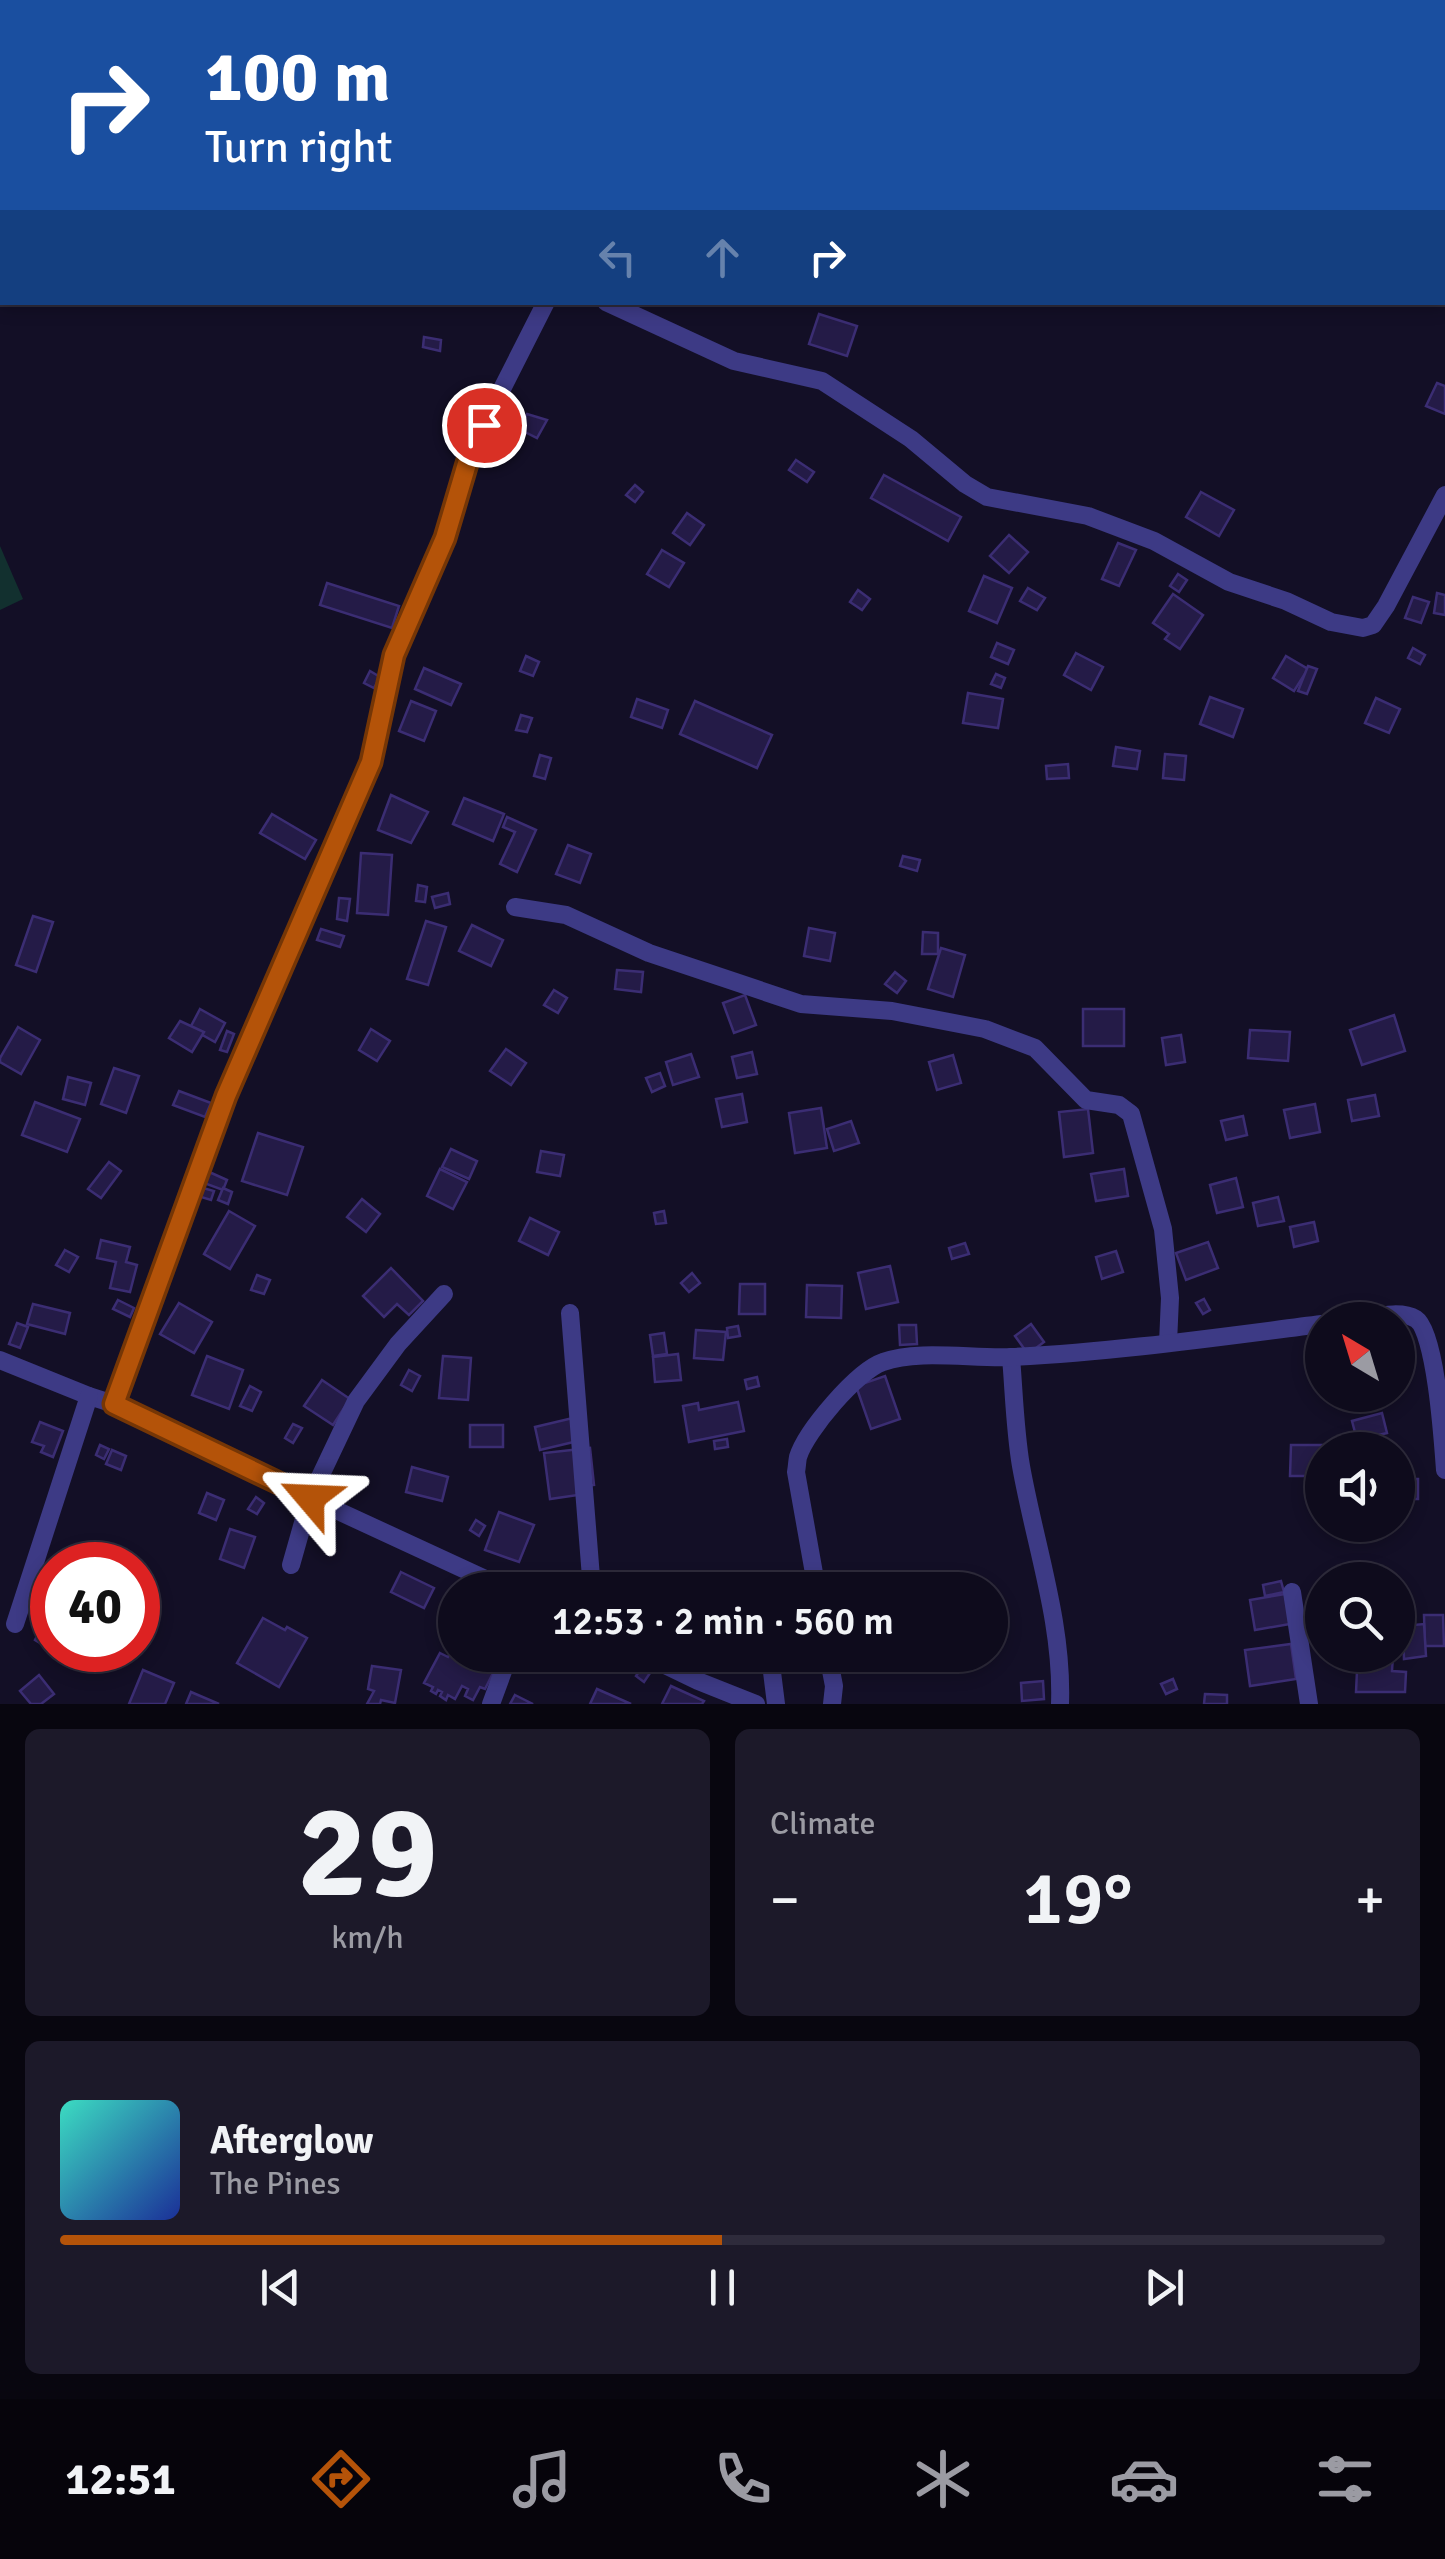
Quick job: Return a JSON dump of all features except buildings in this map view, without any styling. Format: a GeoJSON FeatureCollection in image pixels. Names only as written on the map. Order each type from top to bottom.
{"type":"FeatureCollection","features":[{"type":"Feature","properties":{"kind":"street"},"geometry":{"type":"LineString","coordinates":[[114,1404],[226,1096],[371,762],[394,655],[445,538],[471,450],[544,305]]}},
{"type":"Feature","properties":{"kind":"street"},"geometry":{"type":"LineString","coordinates":[[613,305],[734,361],[822,381],[910,439],[987,497],[1088,516],[1154,541],[1229,582],[1286,601],[1331,622],[1363,628],[1373,625],[1445,495]]}},
{"type":"Feature","properties":{"kind":"street"},"geometry":{"type":"LineString","coordinates":[[514,907],[566,916],[649,953],[800,1004],[892,1011],[986,1029],[1035,1048],[1086,1100],[1119,1104],[1131,1114],[1163,1229],[1170,1298],[1168,1343]]}},
{"type":"Feature","properties":{"kind":"street"},"geometry":{"type":"LineString","coordinates":[[291,1565],[310,1498],[356,1401],[398,1344],[444,1294]]}},
{"type":"Feature","properties":{"kind":"street"},"geometry":{"type":"LineString","coordinates":[[570,1313],[591,1572]]}},
{"type":"Feature","properties":{"kind":"street"},"geometry":{"type":"LineString","coordinates":[[1415,1319],[1425,1327],[1442,1417],[1445,1470]]}},
{"type":"Feature","properties":{"kind":"street"},"geometry":{"type":"LineString","coordinates":[[814,1572],[796,1472],[798,1456],[812,1432],[862,1374],[880,1362],[905,1357],[1011,1357],[1305,1326]]}},
{"type":"Feature","properties":{"kind":"street"},"geometry":{"type":"LineString","coordinates":[[1011,1357],[1020,1463],[1053,1617],[1061,1671],[1060,1704]]}},
{"type":"Feature","properties":{"kind":"street"},"geometry":{"type":"LineString","coordinates":[[0,1360],[114,1404],[471,1572]]}},
{"type":"Feature","properties":{"kind":"street"},"geometry":{"type":"LineString","coordinates":[[15,1624],[89,1396]]}},
{"type":"Feature","properties":{"kind":"street"},"geometry":{"type":"LineString","coordinates":[[1292,1592],[1309,1704]]}},
{"type":"Feature","properties":{"kind":"street"},"geometry":{"type":"LineString","coordinates":[[491,1704],[503,1672]]}},
{"type":"Feature","properties":{"kind":"street"},"geometry":{"type":"LineString","coordinates":[[678,1672],[727,1699],[756,1704]]}},
{"type":"Feature","properties":{"kind":"street"},"geometry":{"type":"LineString","coordinates":[[772,1672],[776,1704]]}},
{"type":"Feature","properties":{"kind":"street"},"geometry":{"type":"LineString","coordinates":[[831,1672],[832,1704]]}},
{"type":"Feature","properties":{"kind":"green space"},"geometry":{"type":"Polygon","coordinates":[[[0,546],[23,599],[0,610],[0,546]]]}},
{"type":"Feature","properties":{"kind":"route"},"geometry":{"type":"LineString","coordinates":[[310,1498],[114,1404],[226,1096],[371,762],[394,655],[445,538],[471,450],[484,425]]}}]}
